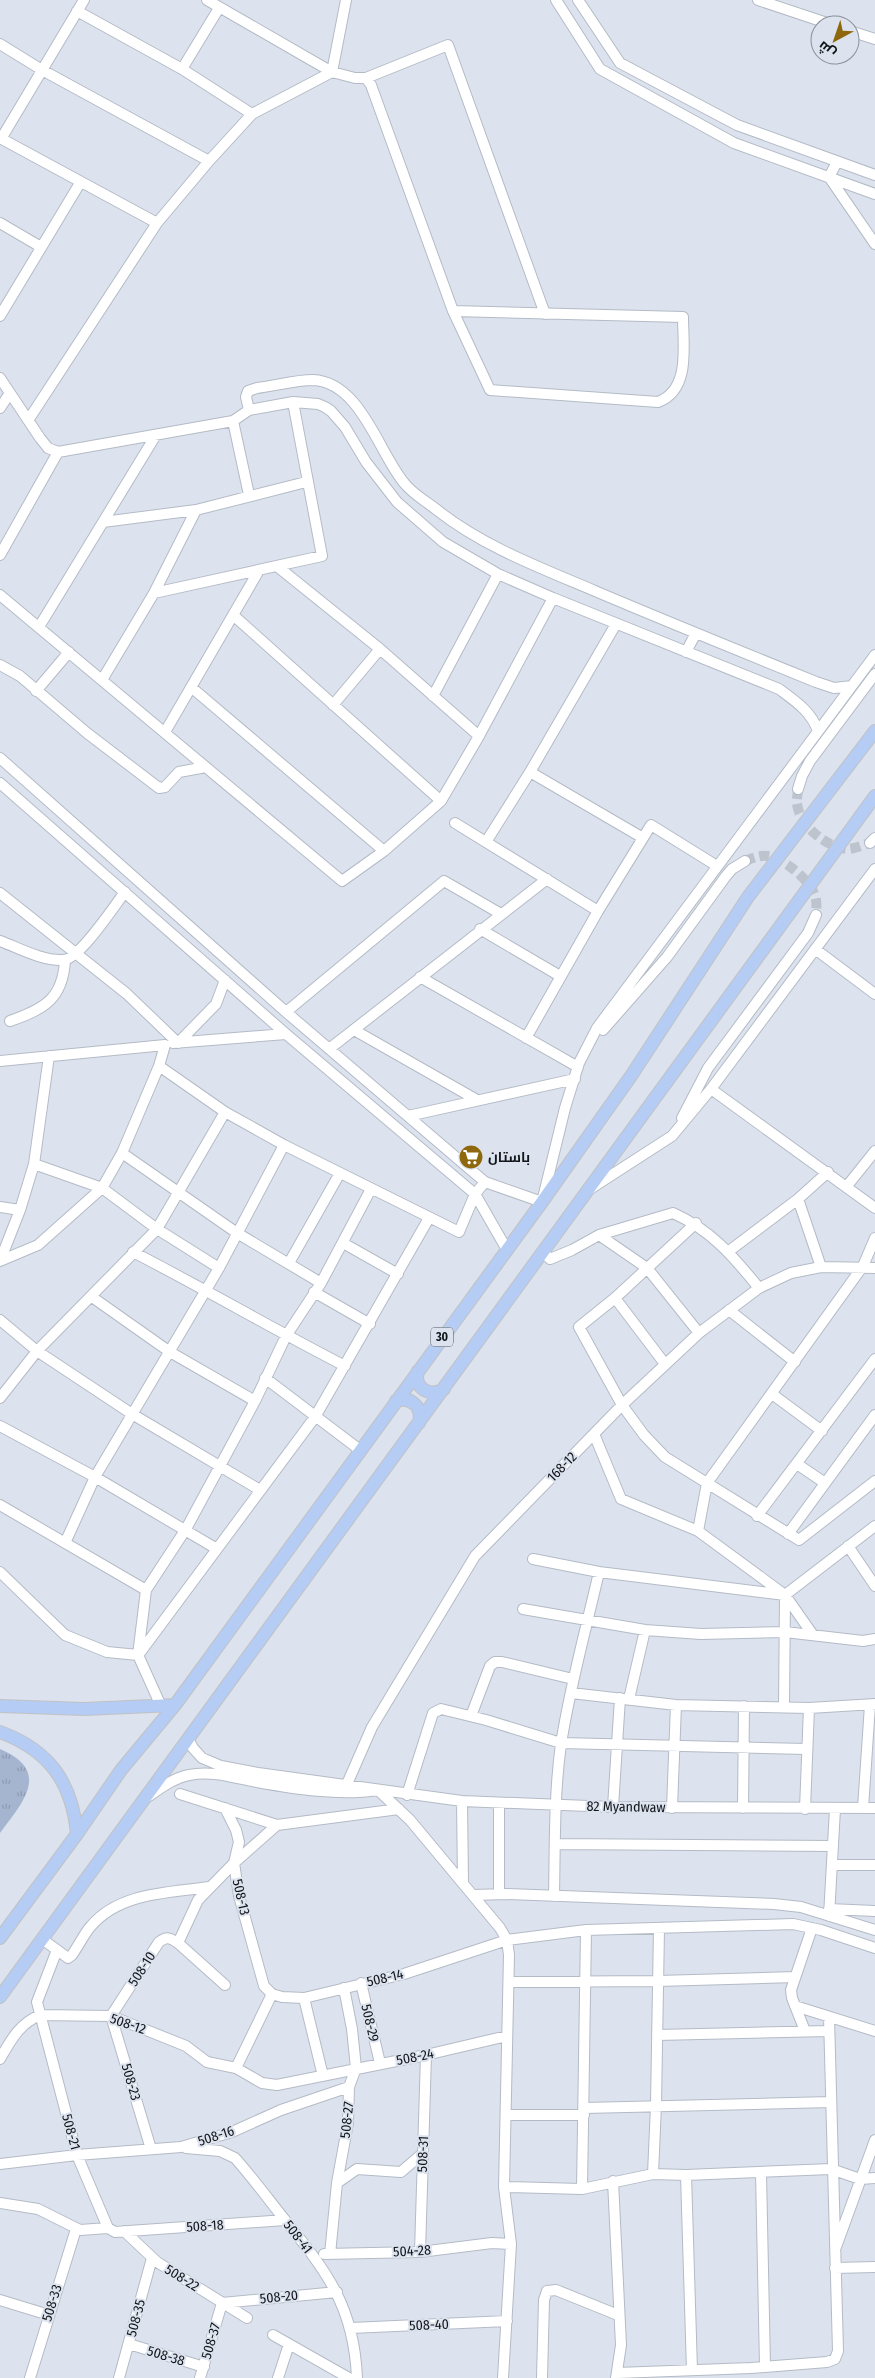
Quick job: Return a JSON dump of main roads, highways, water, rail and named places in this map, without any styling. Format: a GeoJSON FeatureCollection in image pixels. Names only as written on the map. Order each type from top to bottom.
{"type":"FeatureCollection","features":[{"type":"Feature","properties":{"kind":"main road","name":"30"},"geometry":{"type":"LineString","coordinates":[[0,1938],[77,1834],[168,1705],[360,1450],[506,1248],[542,1202],[630,1076],[748,897],[875,731]]}},
{"type":"Feature","properties":{"kind":"main road","name":"30"},"geometry":{"type":"LineString","coordinates":[[0,1996],[5,1981],[42,1939],[140,1802],[590,1190],[875,796]]}},
{"type":"Feature","properties":{"kind":"main road"},"geometry":{"type":"LineString","coordinates":[[418,1371],[418,1383],[424,1390],[432,1393],[444,1389]]}},
{"type":"Feature","properties":{"kind":"main road"},"geometry":{"type":"LineString","coordinates":[[396,1401],[405,1400],[416,1406],[420,1414],[419,1423]]}},
{"type":"Feature","properties":{"kind":"main road"},"geometry":{"type":"LineString","coordinates":[[0,1706],[84,1709],[168,1705]]}},
{"type":"Feature","properties":{"kind":"main road"},"geometry":{"type":"LineString","coordinates":[[0,1732],[32,1746],[55,1768],[68,1792],[76,1820],[77,1834]]}},
{"type":"Feature","properties":{"kind":"tunnel"},"geometry":{"type":"LineString","coordinates":[[798,789],[797,802],[799,812],[815,834],[831,844],[847,849],[870,843]]}},
{"type":"Feature","properties":{"kind":"tunnel"},"geometry":{"type":"LineString","coordinates":[[745,861],[759,856],[768,856],[790,866],[804,879],[814,893],[816,915]]}},
{"type":"Feature","properties":{"kind":"place","name":"باستان"},"geometry":{"type":"Point","coordinates":[471,1157]}}]}
